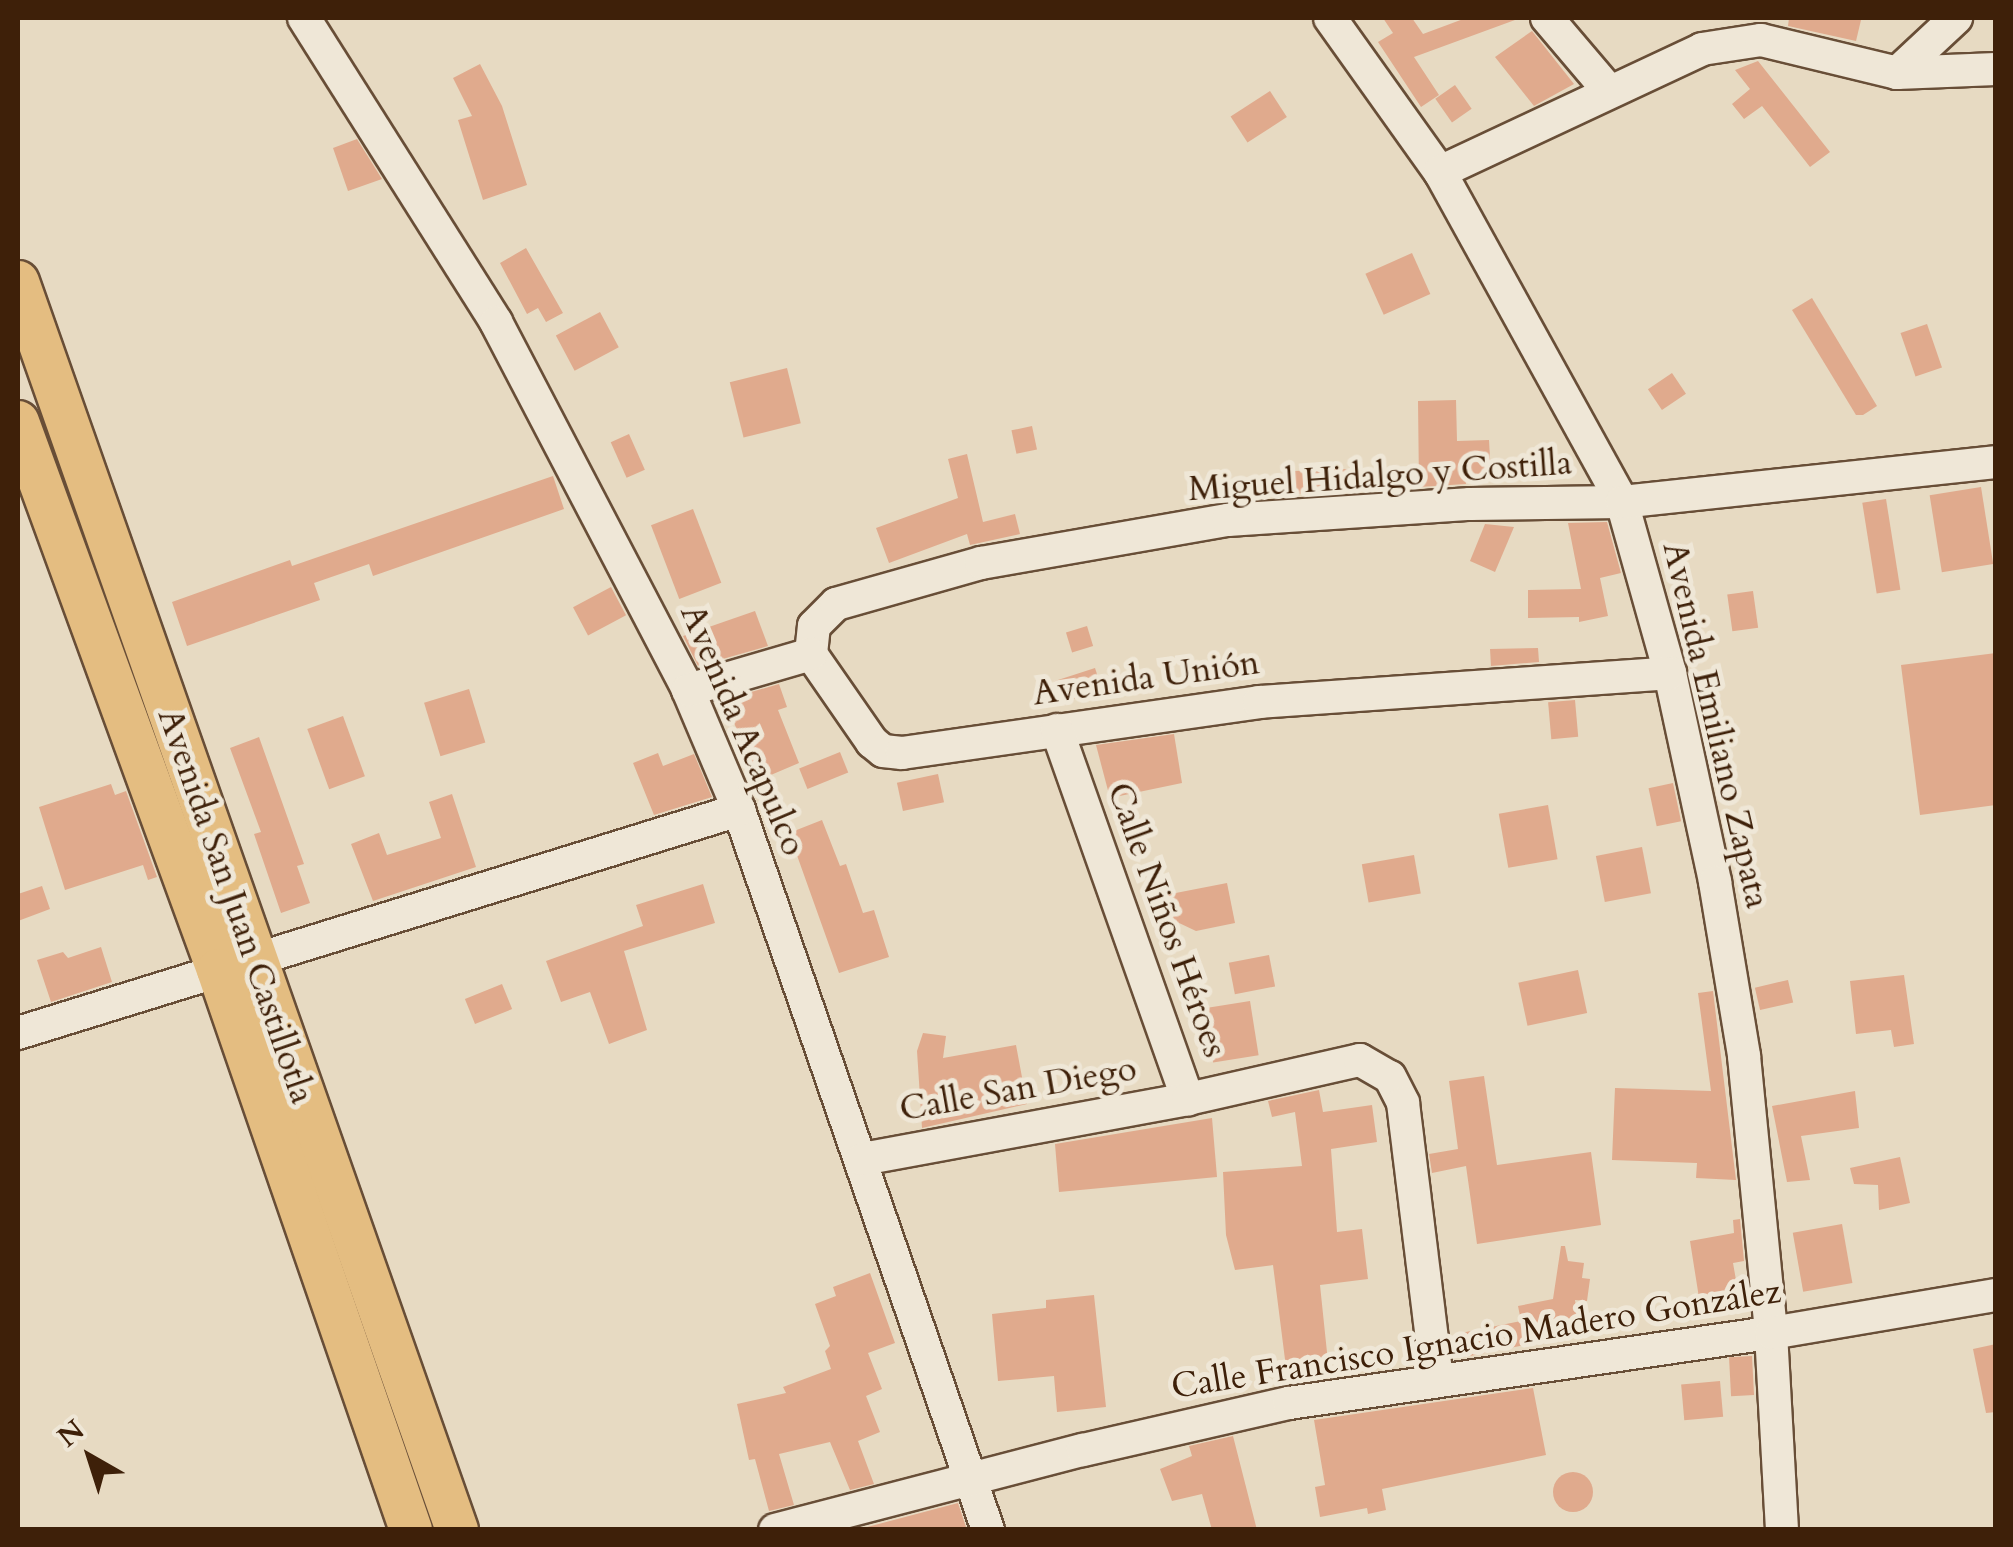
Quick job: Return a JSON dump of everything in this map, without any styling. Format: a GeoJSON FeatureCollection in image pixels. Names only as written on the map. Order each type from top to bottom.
{"type":"FeatureCollection","features":[{"type":"Feature","properties":{"kind":"main road","name":"Avenida San Juan Castillotla"},"geometry":{"type":"LineString","coordinates":[[18,282],[236,964],[411,1530]]}},
{"type":"Feature","properties":{"kind":"main road","name":"Avenida San Juan Castillotla"},"geometry":{"type":"LineString","coordinates":[[18,422],[236,964],[457,1530]]}},
{"type":"Feature","properties":{"kind":"street","name":"Avenida Acapulco"},"geometry":{"type":"LineString","coordinates":[[304,18],[496,322],[688,690],[739,810],[988,1530]]}},
{"type":"Feature","properties":{"kind":"street","name":"Avenida Emiliano Zapata"},"geometry":{"type":"LineString","coordinates":[[1330,18],[1440,172],[1622,502],[1670,673],[1715,882],[1744,1056],[1771,1333],[1782,1530]]}},
{"type":"Feature","properties":{"kind":"street"},"geometry":{"type":"LineString","coordinates":[[1546,18],[1608,91]]}},
{"type":"Feature","properties":{"kind":"street"},"geometry":{"type":"LineString","coordinates":[[1897,72],[1956,18]]}},
{"type":"Feature","properties":{"kind":"street"},"geometry":{"type":"LineString","coordinates":[[1440,172],[1702,48],[1761,40],[1897,72],[1996,70]]}},
{"type":"Feature","properties":{"kind":"street","name":"Miguel Hidalgo y Costilla"},"geometry":{"type":"LineString","coordinates":[[811,654],[814,626],[836,604],[981,563],[1228,520],[1470,504],[1622,502],[1996,462]]}},
{"type":"Feature","properties":{"kind":"street"},"geometry":{"type":"LineString","coordinates":[[688,690],[811,654]]}},
{"type":"Feature","properties":{"kind":"street","name":"Avenida Unión"},"geometry":{"type":"LineString","coordinates":[[811,654],[883,750],[902,753],[1258,702],[1670,673]]}},
{"type":"Feature","properties":{"kind":"street","name":"Calle Niños Héroes"},"geometry":{"type":"LineString","coordinates":[[1057,730],[1188,1099],[1360,1060],[1390,1076],[1403,1103],[1437,1381]]}},
{"type":"Feature","properties":{"kind":"street"},"geometry":{"type":"LineString","coordinates":[[18,1033],[739,810]]}},
{"type":"Feature","properties":{"kind":"street","name":"Calle San Diego"},"geometry":{"type":"LineString","coordinates":[[862,1158],[1188,1099]]}},
{"type":"Feature","properties":{"kind":"street","name":"Calle Francisco Ignacio Madero González"},"geometry":{"type":"LineString","coordinates":[[775,1530],[1186,1424],[1289,1403],[1771,1333],[1996,1295]]}},
{"type":"Feature","properties":{"kind":"building"},"geometry":{"type":"Polygon","coordinates":[[[1383,18],[1412,18],[1423,34],[1466,18],[1515,20],[1414,57],[1439,95],[1421,107],[1378,42],[1393,33],[1383,18]]]}},
{"type":"Feature","properties":{"kind":"building"},"geometry":{"type":"Polygon","coordinates":[[[1789,18],[1861,20],[1856,41],[1788,26],[1789,18]]]}},
{"type":"Feature","properties":{"kind":"building"},"geometry":{"type":"Polygon","coordinates":[[[1532,31],[1574,84],[1534,106],[1495,57],[1532,31]]]}},
{"type":"Feature","properties":{"kind":"building"},"geometry":{"type":"Polygon","coordinates":[[[1758,61],[1830,152],[1810,167],[1762,106],[1744,119],[1732,104],[1750,89],[1735,70],[1758,61]]]}},
{"type":"Feature","properties":{"kind":"building"},"geometry":{"type":"Polygon","coordinates":[[[480,64],[502,106],[527,185],[483,200],[458,120],[472,116],[453,78],[480,64]]]}},
{"type":"Feature","properties":{"kind":"building"},"geometry":{"type":"Polygon","coordinates":[[[1455,85],[1472,109],[1452,123],[1435,99],[1455,85]]]}},
{"type":"Feature","properties":{"kind":"building"},"geometry":{"type":"Polygon","coordinates":[[[1270,91],[1287,117],[1247,143],[1231,117],[1270,91]]]}},
{"type":"Feature","properties":{"kind":"building"},"geometry":{"type":"Polygon","coordinates":[[[357,139],[382,179],[348,191],[333,148],[357,139]]]}},
{"type":"Feature","properties":{"kind":"building"},"geometry":{"type":"Polygon","coordinates":[[[526,248],[563,313],[546,322],[538,308],[527,314],[500,263],[526,248]]]}},
{"type":"Feature","properties":{"kind":"building"},"geometry":{"type":"Polygon","coordinates":[[[1412,253],[1430,294],[1384,315],[1365,274],[1412,253]]]}},
{"type":"Feature","properties":{"kind":"building"},"geometry":{"type":"Polygon","coordinates":[[[1812,298],[1877,406],[1863,415],[1856,415],[1792,310],[1812,298]]]}},
{"type":"Feature","properties":{"kind":"building"},"geometry":{"type":"Polygon","coordinates":[[[600,312],[619,347],[575,371],[556,335],[600,312]]]}},
{"type":"Feature","properties":{"kind":"building"},"geometry":{"type":"Polygon","coordinates":[[[1927,324],[1942,367],[1916,377],[1901,333],[1927,324]]]}},
{"type":"Feature","properties":{"kind":"building"},"geometry":{"type":"Polygon","coordinates":[[[787,368],[801,423],[744,438],[730,382],[787,368]]]}},
{"type":"Feature","properties":{"kind":"building"},"geometry":{"type":"Polygon","coordinates":[[[1672,373],[1686,394],[1662,410],[1648,389],[1672,373]]]}},
{"type":"Feature","properties":{"kind":"building"},"geometry":{"type":"Polygon","coordinates":[[[1456,400],[1457,441],[1489,440],[1491,475],[1465,476],[1466,484],[1419,487],[1418,401],[1456,400]]]}},
{"type":"Feature","properties":{"kind":"building"},"geometry":{"type":"Polygon","coordinates":[[[1032,426],[1037,449],[1016,454],[1011,430],[1032,426]]]}},
{"type":"Feature","properties":{"kind":"building"},"geometry":{"type":"Polygon","coordinates":[[[629,434],[645,470],[627,478],[611,442],[629,434]]]}},
{"type":"Feature","properties":{"kind":"building"},"geometry":{"type":"Polygon","coordinates":[[[967,454],[983,522],[1015,514],[1020,534],[970,545],[967,534],[889,563],[876,528],[958,498],[948,459],[967,454]]]}},
{"type":"Feature","properties":{"kind":"building"},"geometry":{"type":"Polygon","coordinates":[[[1348,469],[1349,492],[1288,494],[1287,471],[1348,469]]]}},
{"type":"Feature","properties":{"kind":"building"},"geometry":{"type":"Polygon","coordinates":[[[553,476],[564,509],[373,576],[369,564],[314,583],[320,600],[187,646],[172,602],[290,560],[292,566],[553,476]]]}},
{"type":"Feature","properties":{"kind":"building"},"geometry":{"type":"Polygon","coordinates":[[[1981,487],[1993,564],[1942,572],[1930,495],[1981,487]]]}},
{"type":"Feature","properties":{"kind":"building"},"geometry":{"type":"Polygon","coordinates":[[[1886,499],[1900,590],[1877,594],[1862,503],[1886,499]]]}},
{"type":"Feature","properties":{"kind":"building"},"geometry":{"type":"Polygon","coordinates":[[[693,509],[721,583],[679,599],[651,525],[693,509]]]}},
{"type":"Feature","properties":{"kind":"building"},"geometry":{"type":"Polygon","coordinates":[[[1607,522],[1621,573],[1600,578],[1608,616],[1579,622],[1579,617],[1528,618],[1528,590],[1581,589],[1568,523],[1607,522]]]}},
{"type":"Feature","properties":{"kind":"building"},"geometry":{"type":"Polygon","coordinates":[[[1485,524],[1514,527],[1495,572],[1470,561],[1485,524]]]}},
{"type":"Feature","properties":{"kind":"building"},"geometry":{"type":"Polygon","coordinates":[[[611,587],[626,615],[588,635],[573,607],[611,587]]]}},
{"type":"Feature","properties":{"kind":"building"},"geometry":{"type":"Polygon","coordinates":[[[1753,591],[1758,628],[1732,631],[1727,595],[1753,591]]]}},
{"type":"Feature","properties":{"kind":"building"},"geometry":{"type":"Polygon","coordinates":[[[755,611],[768,646],[698,666],[683,636],[755,611]]]}},
{"type":"Feature","properties":{"kind":"building"},"geometry":{"type":"Polygon","coordinates":[[[1087,626],[1093,646],[1072,653],[1066,632],[1087,626]]]}},
{"type":"Feature","properties":{"kind":"building"},"geometry":{"type":"Polygon","coordinates":[[[1538,648],[1539,662],[1491,666],[1490,649],[1538,648]]]}},
{"type":"Feature","properties":{"kind":"building"},"geometry":{"type":"Polygon","coordinates":[[[1996,653],[1996,805],[1920,815],[1901,665],[1996,653]]]}},
{"type":"Feature","properties":{"kind":"building"},"geometry":{"type":"Polygon","coordinates":[[[1095,668],[1102,690],[1061,703],[1054,681],[1095,668]]]}},
{"type":"Feature","properties":{"kind":"building"},"geometry":{"type":"Polygon","coordinates":[[[779,684],[787,707],[778,710],[799,763],[759,780],[724,700],[779,684]]]}},
{"type":"Feature","properties":{"kind":"building"},"geometry":{"type":"Polygon","coordinates":[[[469,689],[485,743],[440,756],[424,703],[469,689]]]}},
{"type":"Feature","properties":{"kind":"building"},"geometry":{"type":"Polygon","coordinates":[[[1575,700],[1578,737],[1551,739],[1548,702],[1575,700]]]}},
{"type":"Feature","properties":{"kind":"building"},"geometry":{"type":"Polygon","coordinates":[[[343,716],[365,776],[329,789],[307,729],[343,716]]]}},
{"type":"Feature","properties":{"kind":"building"},"geometry":{"type":"Polygon","coordinates":[[[1174,734],[1182,783],[1110,798],[1096,745],[1174,734]]]}},
{"type":"Feature","properties":{"kind":"building"},"geometry":{"type":"Polygon","coordinates":[[[259,737],[304,864],[297,866],[310,903],[281,913],[254,834],[261,832],[230,748],[259,737]]]}},
{"type":"Feature","properties":{"kind":"building"},"geometry":{"type":"Polygon","coordinates":[[[840,752],[848,772],[807,789],[799,768],[840,752]]]}},
{"type":"Feature","properties":{"kind":"building"},"geometry":{"type":"Polygon","coordinates":[[[658,753],[663,766],[694,754],[712,797],[654,815],[633,763],[658,753]]]}},
{"type":"Feature","properties":{"kind":"building"},"geometry":{"type":"Polygon","coordinates":[[[938,774],[944,802],[903,811],[897,783],[938,774]]]}},
{"type":"Feature","properties":{"kind":"building"},"geometry":{"type":"Polygon","coordinates":[[[1673,783],[1681,821],[1657,826],[1649,788],[1673,783]]]}},
{"type":"Feature","properties":{"kind":"building"},"geometry":{"type":"Polygon","coordinates":[[[111,784],[115,795],[126,791],[157,877],[148,880],[143,865],[65,890],[39,807],[111,784]]]}},
{"type":"Feature","properties":{"kind":"building"},"geometry":{"type":"Polygon","coordinates":[[[452,794],[476,867],[373,901],[351,844],[379,833],[387,855],[441,838],[429,802],[452,794]]]}},
{"type":"Feature","properties":{"kind":"building"},"geometry":{"type":"Polygon","coordinates":[[[1548,805],[1558,859],[1508,868],[1499,814],[1548,805]]]}},
{"type":"Feature","properties":{"kind":"building"},"geometry":{"type":"Polygon","coordinates":[[[822,820],[840,866],[846,864],[863,913],[874,910],[889,957],[839,973],[789,833],[822,820]]]}},
{"type":"Feature","properties":{"kind":"building"},"geometry":{"type":"Polygon","coordinates":[[[1642,847],[1651,893],[1605,902],[1596,856],[1642,847]]]}},
{"type":"Feature","properties":{"kind":"building"},"geometry":{"type":"Polygon","coordinates":[[[1414,855],[1421,893],[1369,903],[1362,864],[1414,855]]]}},
{"type":"Feature","properties":{"kind":"building"},"geometry":{"type":"Polygon","coordinates":[[[1227,883],[1235,923],[1196,931],[1160,914],[1150,898],[1227,883]]]}},
{"type":"Feature","properties":{"kind":"building"},"geometry":{"type":"Polygon","coordinates":[[[703,884],[715,923],[624,951],[647,1030],[609,1044],[590,992],[561,1002],[546,961],[643,926],[636,905],[703,884]]]}},
{"type":"Feature","properties":{"kind":"building"},"geometry":{"type":"Polygon","coordinates":[[[42,886],[50,909],[18,921],[18,894],[42,886]]]}},
{"type":"Feature","properties":{"kind":"building"},"geometry":{"type":"Polygon","coordinates":[[[101,947],[112,982],[51,1002],[37,960],[63,952],[68,958],[101,947]]]}},
{"type":"Feature","properties":{"kind":"building"},"geometry":{"type":"Polygon","coordinates":[[[1269,955],[1275,986],[1235,994],[1229,963],[1269,955]]]}},
{"type":"Feature","properties":{"kind":"building"},"geometry":{"type":"Polygon","coordinates":[[[1578,970],[1587,1013],[1527,1026],[1518,983],[1578,970]]]}},
{"type":"Feature","properties":{"kind":"building"},"geometry":{"type":"Polygon","coordinates":[[[1904,975],[1914,1044],[1894,1047],[1891,1030],[1856,1034],[1850,981],[1904,975]]]}},
{"type":"Feature","properties":{"kind":"building"},"geometry":{"type":"Polygon","coordinates":[[[1788,980],[1793,1002],[1760,1010],[1755,988],[1788,980]]]}},
{"type":"Feature","properties":{"kind":"building"},"geometry":{"type":"Polygon","coordinates":[[[502,984],[512,1009],[475,1024],[465,999],[502,984]]]}},
{"type":"Feature","properties":{"kind":"building"},"geometry":{"type":"Polygon","coordinates":[[[1713,991],[1736,1180],[1696,1178],[1697,1163],[1612,1160],[1615,1088],[1711,1091],[1698,993],[1713,991]]]}},
{"type":"Feature","properties":{"kind":"building"},"geometry":{"type":"Polygon","coordinates":[[[1250,1001],[1259,1055],[1213,1063],[1205,1008],[1250,1001]]]}},
{"type":"Feature","properties":{"kind":"building"},"geometry":{"type":"Polygon","coordinates":[[[923,1033],[946,1036],[943,1058],[1016,1045],[1027,1104],[922,1128],[917,1051],[923,1033]]]}},
{"type":"Feature","properties":{"kind":"building"},"geometry":{"type":"Polygon","coordinates":[[[1484,1076],[1497,1165],[1591,1152],[1601,1225],[1477,1244],[1466,1166],[1432,1173],[1429,1154],[1458,1149],[1449,1081],[1484,1076]]]}},
{"type":"Feature","properties":{"kind":"building"},"geometry":{"type":"Polygon","coordinates":[[[1319,1090],[1323,1112],[1372,1105],[1377,1142],[1331,1149],[1337,1232],[1362,1229],[1368,1279],[1320,1285],[1328,1362],[1306,1365],[1308,1380],[1288,1383],[1273,1265],[1235,1270],[1226,1235],[1223,1172],[1302,1166],[1295,1112],[1272,1117],[1268,1101],[1319,1090]]]}},
{"type":"Feature","properties":{"kind":"building"},"geometry":{"type":"Polygon","coordinates":[[[1855,1091],[1859,1128],[1801,1136],[1810,1180],[1787,1182],[1772,1106],[1855,1091]]]}},
{"type":"Feature","properties":{"kind":"building"},"geometry":{"type":"Polygon","coordinates":[[[1212,1118],[1217,1177],[1059,1192],[1055,1144],[1212,1118]]]}},
{"type":"Feature","properties":{"kind":"building"},"geometry":{"type":"Polygon","coordinates":[[[1900,1157],[1910,1203],[1879,1210],[1878,1185],[1854,1184],[1850,1168],[1900,1157]]]}},
{"type":"Feature","properties":{"kind":"building"},"geometry":{"type":"Polygon","coordinates":[[[1740,1219],[1744,1261],[1733,1263],[1739,1297],[1700,1304],[1690,1241],[1734,1233],[1733,1220],[1740,1219]]]}},
{"type":"Feature","properties":{"kind":"building"},"geometry":{"type":"Polygon","coordinates":[[[1842,1224],[1852,1283],[1803,1292],[1793,1233],[1842,1224]]]}},
{"type":"Feature","properties":{"kind":"building"},"geometry":{"type":"Polygon","coordinates":[[[1561,1246],[1565,1246],[1568,1261],[1584,1263],[1582,1278],[1590,1279],[1587,1301],[1575,1300],[1580,1334],[1465,1357],[1461,1333],[1521,1321],[1518,1306],[1553,1299],[1561,1246]]]}},
{"type":"Feature","properties":{"kind":"building"},"geometry":{"type":"Polygon","coordinates":[[[870,1273],[895,1343],[868,1353],[882,1389],[866,1396],[880,1432],[858,1441],[874,1484],[850,1490],[830,1442],[779,1454],[794,1505],[769,1511],[755,1459],[749,1460],[737,1404],[786,1393],[783,1387],[831,1369],[825,1351],[830,1346],[815,1304],[836,1296],[833,1287],[870,1273]]]}},
{"type":"Feature","properties":{"kind":"building"},"geometry":{"type":"Polygon","coordinates":[[[1094,1295],[1106,1407],[1057,1412],[1054,1376],[998,1381],[992,1314],[1046,1308],[1046,1300],[1094,1295]]]}},
{"type":"Feature","properties":{"kind":"building"},"geometry":{"type":"Polygon","coordinates":[[[1996,1344],[1996,1412],[1986,1413],[1973,1349],[1996,1344]]]}},
{"type":"Feature","properties":{"kind":"building"},"geometry":{"type":"Polygon","coordinates":[[[1752,1356],[1754,1395],[1731,1396],[1729,1357],[1752,1356]]]}},
{"type":"Feature","properties":{"kind":"building"},"geometry":{"type":"Polygon","coordinates":[[[1720,1381],[1723,1417],[1684,1420],[1681,1384],[1720,1381]]]}},
{"type":"Feature","properties":{"kind":"building"},"geometry":{"type":"Polygon","coordinates":[[[1533,1388],[1546,1455],[1382,1489],[1386,1510],[1368,1514],[1367,1508],[1320,1517],[1315,1487],[1325,1485],[1314,1420],[1533,1388]]]}},
{"type":"Feature","properties":{"kind":"building"},"geometry":{"type":"Polygon","coordinates":[[[1233,1436],[1257,1530],[1212,1530],[1202,1494],[1172,1501],[1160,1469],[1192,1456],[1189,1446],[1233,1436]]]}},
{"type":"Feature","properties":{"kind":"building"},"geometry":{"type":"Polygon","coordinates":[[[1573,1472],[1587,1478],[1593,1492],[1587,1506],[1573,1512],[1559,1506],[1553,1492],[1559,1478],[1573,1472]]]}},
{"type":"Feature","properties":{"kind":"building"},"geometry":{"type":"Polygon","coordinates":[[[958,1503],[967,1530],[856,1530],[958,1503]]]}}]}
